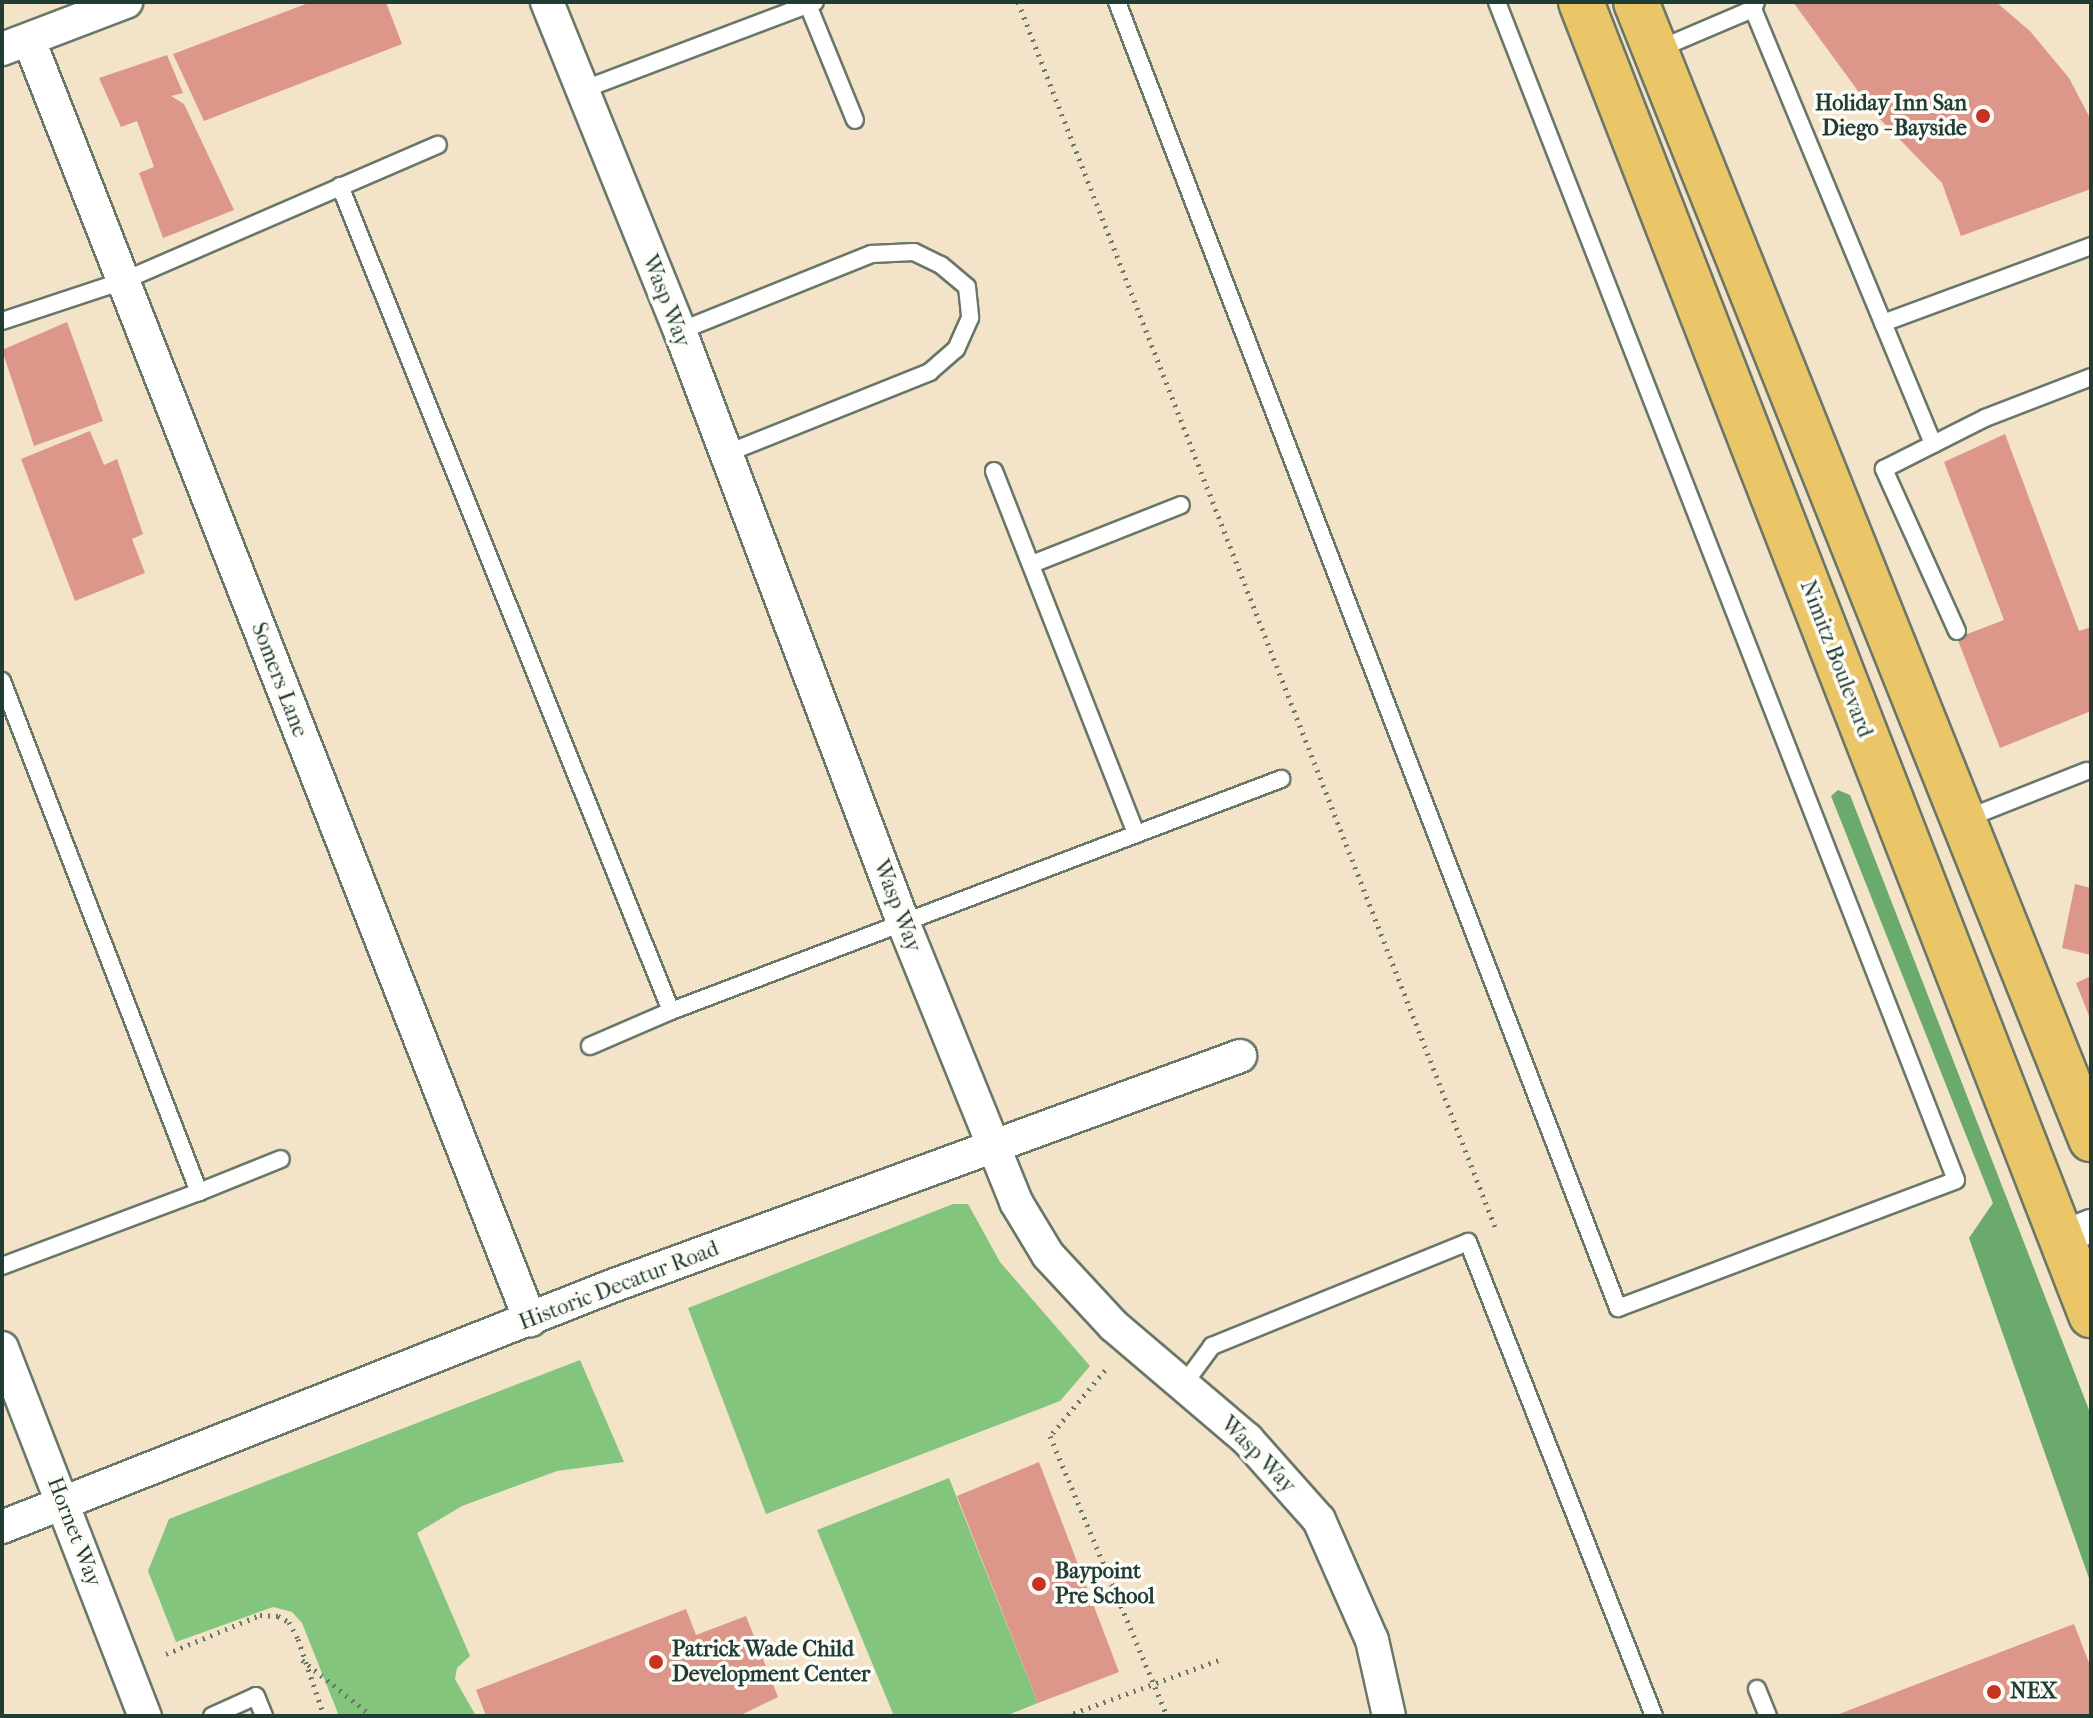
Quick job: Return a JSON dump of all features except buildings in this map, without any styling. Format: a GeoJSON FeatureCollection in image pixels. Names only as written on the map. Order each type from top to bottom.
{"type":"FeatureCollection","features":[{"type":"Feature","properties":{"kind":"main road","name":"Nimitz Boulevard"},"geometry":{"type":"LineString","coordinates":[[1581,2],[2076,1232],[2091,1315]]}},
{"type":"Feature","properties":{"kind":"main road"},"geometry":{"type":"LineString","coordinates":[[1636,2],[2091,1139]]}},
{"type":"Feature","properties":{"kind":"street"},"geometry":{"type":"LineString","coordinates":[[15,45],[126,2]]}},
{"type":"Feature","properties":{"kind":"street","name":"Wasp Way"},"geometry":{"type":"LineString","coordinates":[[547,2],[680,331],[903,922],[1016,1202],[1048,1255],[1114,1326],[1247,1439],[1319,1520],[1372,1640],[1389,1716]]}},
{"type":"Feature","properties":{"kind":"street","name":"Somers Lane"},"geometry":{"type":"LineString","coordinates":[[15,45],[123,281],[530,1320]]}},
{"type":"Feature","properties":{"kind":"street","name":"Historic Decatur Road"},"geometry":{"type":"LineString","coordinates":[[2,1527],[530,1320],[1240,1056]]}},
{"type":"Feature","properties":{"kind":"street","name":"Hornet Way"},"geometry":{"type":"LineString","coordinates":[[2,1348],[145,1716]]}},
{"type":"Feature","properties":{"kind":"lane"},"geometry":{"type":"LineString","coordinates":[[1117,2],[1618,1308],[1956,1180],[1497,2]]}},
{"type":"Feature","properties":{"kind":"lane"},"geometry":{"type":"LineString","coordinates":[[582,90],[812,3],[855,120]]}},
{"type":"Feature","properties":{"kind":"lane"},"geometry":{"type":"LineString","coordinates":[[1655,51],[1755,6],[1933,444]]}},
{"type":"Feature","properties":{"kind":"lane"},"geometry":{"type":"LineString","coordinates":[[2,321],[123,281],[438,145]]}},
{"type":"Feature","properties":{"kind":"lane"},"geometry":{"type":"LineString","coordinates":[[340,186],[671,1011]]}},
{"type":"Feature","properties":{"kind":"lane"},"geometry":{"type":"LineString","coordinates":[[1883,323],[2091,246]]}},
{"type":"Feature","properties":{"kind":"lane"},"geometry":{"type":"LineString","coordinates":[[680,331],[872,254],[914,252],[941,265],[967,287],[970,318],[956,349],[930,372],[727,453]]}},
{"type":"Feature","properties":{"kind":"lane"},"geometry":{"type":"LineString","coordinates":[[1957,631],[1884,469],[1933,444],[2091,377]]}},
{"type":"Feature","properties":{"kind":"lane"},"geometry":{"type":"LineString","coordinates":[[994,471],[1136,834]]}},
{"type":"Feature","properties":{"kind":"lane"},"geometry":{"type":"LineString","coordinates":[[1032,564],[1181,505]]}},
{"type":"Feature","properties":{"kind":"lane"},"geometry":{"type":"LineString","coordinates":[[2,681],[199,1192]]}},
{"type":"Feature","properties":{"kind":"lane"},"geometry":{"type":"LineString","coordinates":[[1965,819],[2087,771]]}},
{"type":"Feature","properties":{"kind":"lane"},"geometry":{"type":"LineString","coordinates":[[590,1046],[671,1011],[1281,779]]}},
{"type":"Feature","properties":{"kind":"lane"},"geometry":{"type":"LineString","coordinates":[[2,1266],[281,1159]]}},
{"type":"Feature","properties":{"kind":"lane"},"geometry":{"type":"LineString","coordinates":[[1184,1384],[1212,1346],[1468,1242],[1654,1716]]}},
{"type":"Feature","properties":{"kind":"lane"},"geometry":{"type":"LineString","coordinates":[[1757,1689],[1768,1716]]}},
{"type":"Feature","properties":{"kind":"lane"},"geometry":{"type":"LineString","coordinates":[[212,1716],[256,1696],[264,1716]]}},
{"type":"Feature","properties":{"kind":"path"},"geometry":{"type":"LineString","coordinates":[[1018,2],[1500,1239]]}},
{"type":"Feature","properties":{"kind":"path"},"geometry":{"type":"LineString","coordinates":[[1105,1370],[1050,1436],[1167,1716]]}},
{"type":"Feature","properties":{"kind":"path"},"geometry":{"type":"LineString","coordinates":[[166,1654],[260,1615],[289,1622],[324,1716]]}},
{"type":"Feature","properties":{"kind":"path"},"geometry":{"type":"LineString","coordinates":[[1066,1716],[1222,1659]]}},
{"type":"Feature","properties":{"kind":"path"},"geometry":{"type":"LineString","coordinates":[[302,1660],[372,1716]]}},
{"type":"Feature","properties":{"kind":"green space"},"geometry":{"type":"Polygon","coordinates":[[[1838,790],[1850,795],[2091,1415],[2091,1584],[1969,1238],[1993,1203],[1831,796],[1838,790]]]}},
{"type":"Feature","properties":{"kind":"green space"},"geometry":{"type":"Polygon","coordinates":[[[953,1204],[968,1204],[1000,1262],[1090,1366],[1060,1401],[766,1514],[688,1308],[953,1204]]]}},
{"type":"Feature","properties":{"kind":"green space"},"geometry":{"type":"Polygon","coordinates":[[[580,1360],[624,1462],[557,1471],[462,1506],[417,1533],[470,1656],[457,1668],[455,1679],[476,1716],[339,1716],[302,1623],[292,1612],[273,1607],[176,1642],[148,1571],[169,1519],[580,1360]]]}},
{"type":"Feature","properties":{"kind":"green space"},"geometry":{"type":"Polygon","coordinates":[[[949,1478],[1038,1703],[1005,1716],[894,1716],[817,1530],[949,1478]]]}},
{"type":"Feature","properties":{"kind":"place","name":"Holiday Inn San Diego - Bayside"},"geometry":{"type":"Point","coordinates":[1983,116]}},
{"type":"Feature","properties":{"kind":"place","name":"Baypoint Pre School"},"geometry":{"type":"Point","coordinates":[1039,1584]}},
{"type":"Feature","properties":{"kind":"place","name":"Patrick Wade Child Development Center"},"geometry":{"type":"Point","coordinates":[656,1662]}},
{"type":"Feature","properties":{"kind":"place","name":"NEX"},"geometry":{"type":"Point","coordinates":[1994,1692]}}]}
